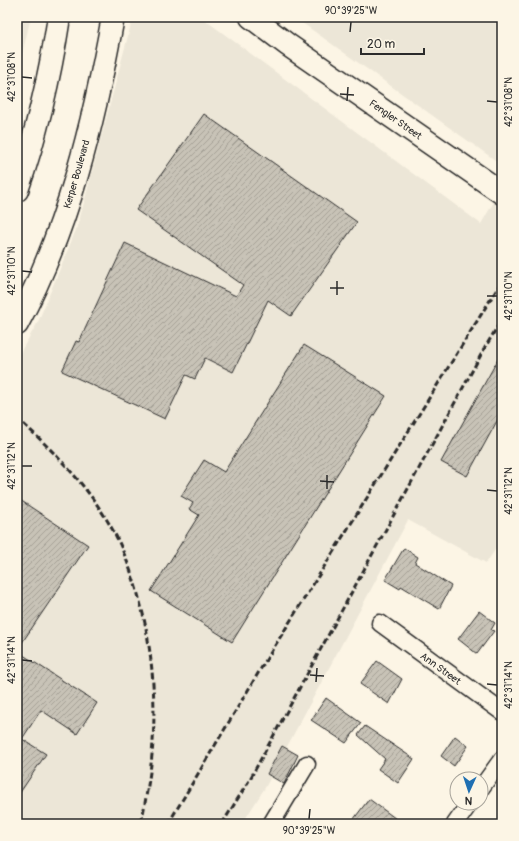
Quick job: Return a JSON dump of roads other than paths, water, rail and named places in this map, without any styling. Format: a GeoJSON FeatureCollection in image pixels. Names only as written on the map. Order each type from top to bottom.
{"type":"FeatureCollection","features":[{"type":"Feature","properties":{"kind":"street"},"geometry":{"type":"LineString","coordinates":[[17,190],[40,114],[54,52],[59,17]]}},
{"type":"Feature","properties":{"kind":"street","name":"Kerper Boulevard"},"geometry":{"type":"LineString","coordinates":[[17,324],[28,304],[57,236],[77,173],[98,93],[113,17]]}},
{"type":"Feature","properties":{"kind":"street","name":"Fengler Street"},"geometry":{"type":"LineString","coordinates":[[251,17],[288,45],[502,193]]}},
{"type":"Feature","properties":{"kind":"street","name":"Ann Street"},"geometry":{"type":"LineString","coordinates":[[380,623],[502,712]]}},
{"type":"Feature","properties":{"kind":"street"},"geometry":{"type":"LineString","coordinates":[[489,777],[502,759]]}},
{"type":"Feature","properties":{"kind":"street"},"geometry":{"type":"LineString","coordinates":[[271,824],[307,764]]}},
{"type":"Feature","properties":{"kind":"street"},"geometry":{"type":"LineString","coordinates":[[455,824],[464,811]]}},
{"type":"Feature","properties":{"kind":"railway"},"geometry":{"type":"LineString","coordinates":[[168,824],[266,660],[502,281]]}},
{"type":"Feature","properties":{"kind":"railway"},"geometry":{"type":"LineString","coordinates":[[222,824],[250,779],[483,351],[502,319]]}},
{"type":"Feature","properties":{"kind":"railway"},"geometry":{"type":"LineString","coordinates":[[17,418],[59,458],[96,503],[116,536],[129,565],[139,596],[146,628],[154,694],[154,727],[151,760],[144,808],[140,824]]}}]}
